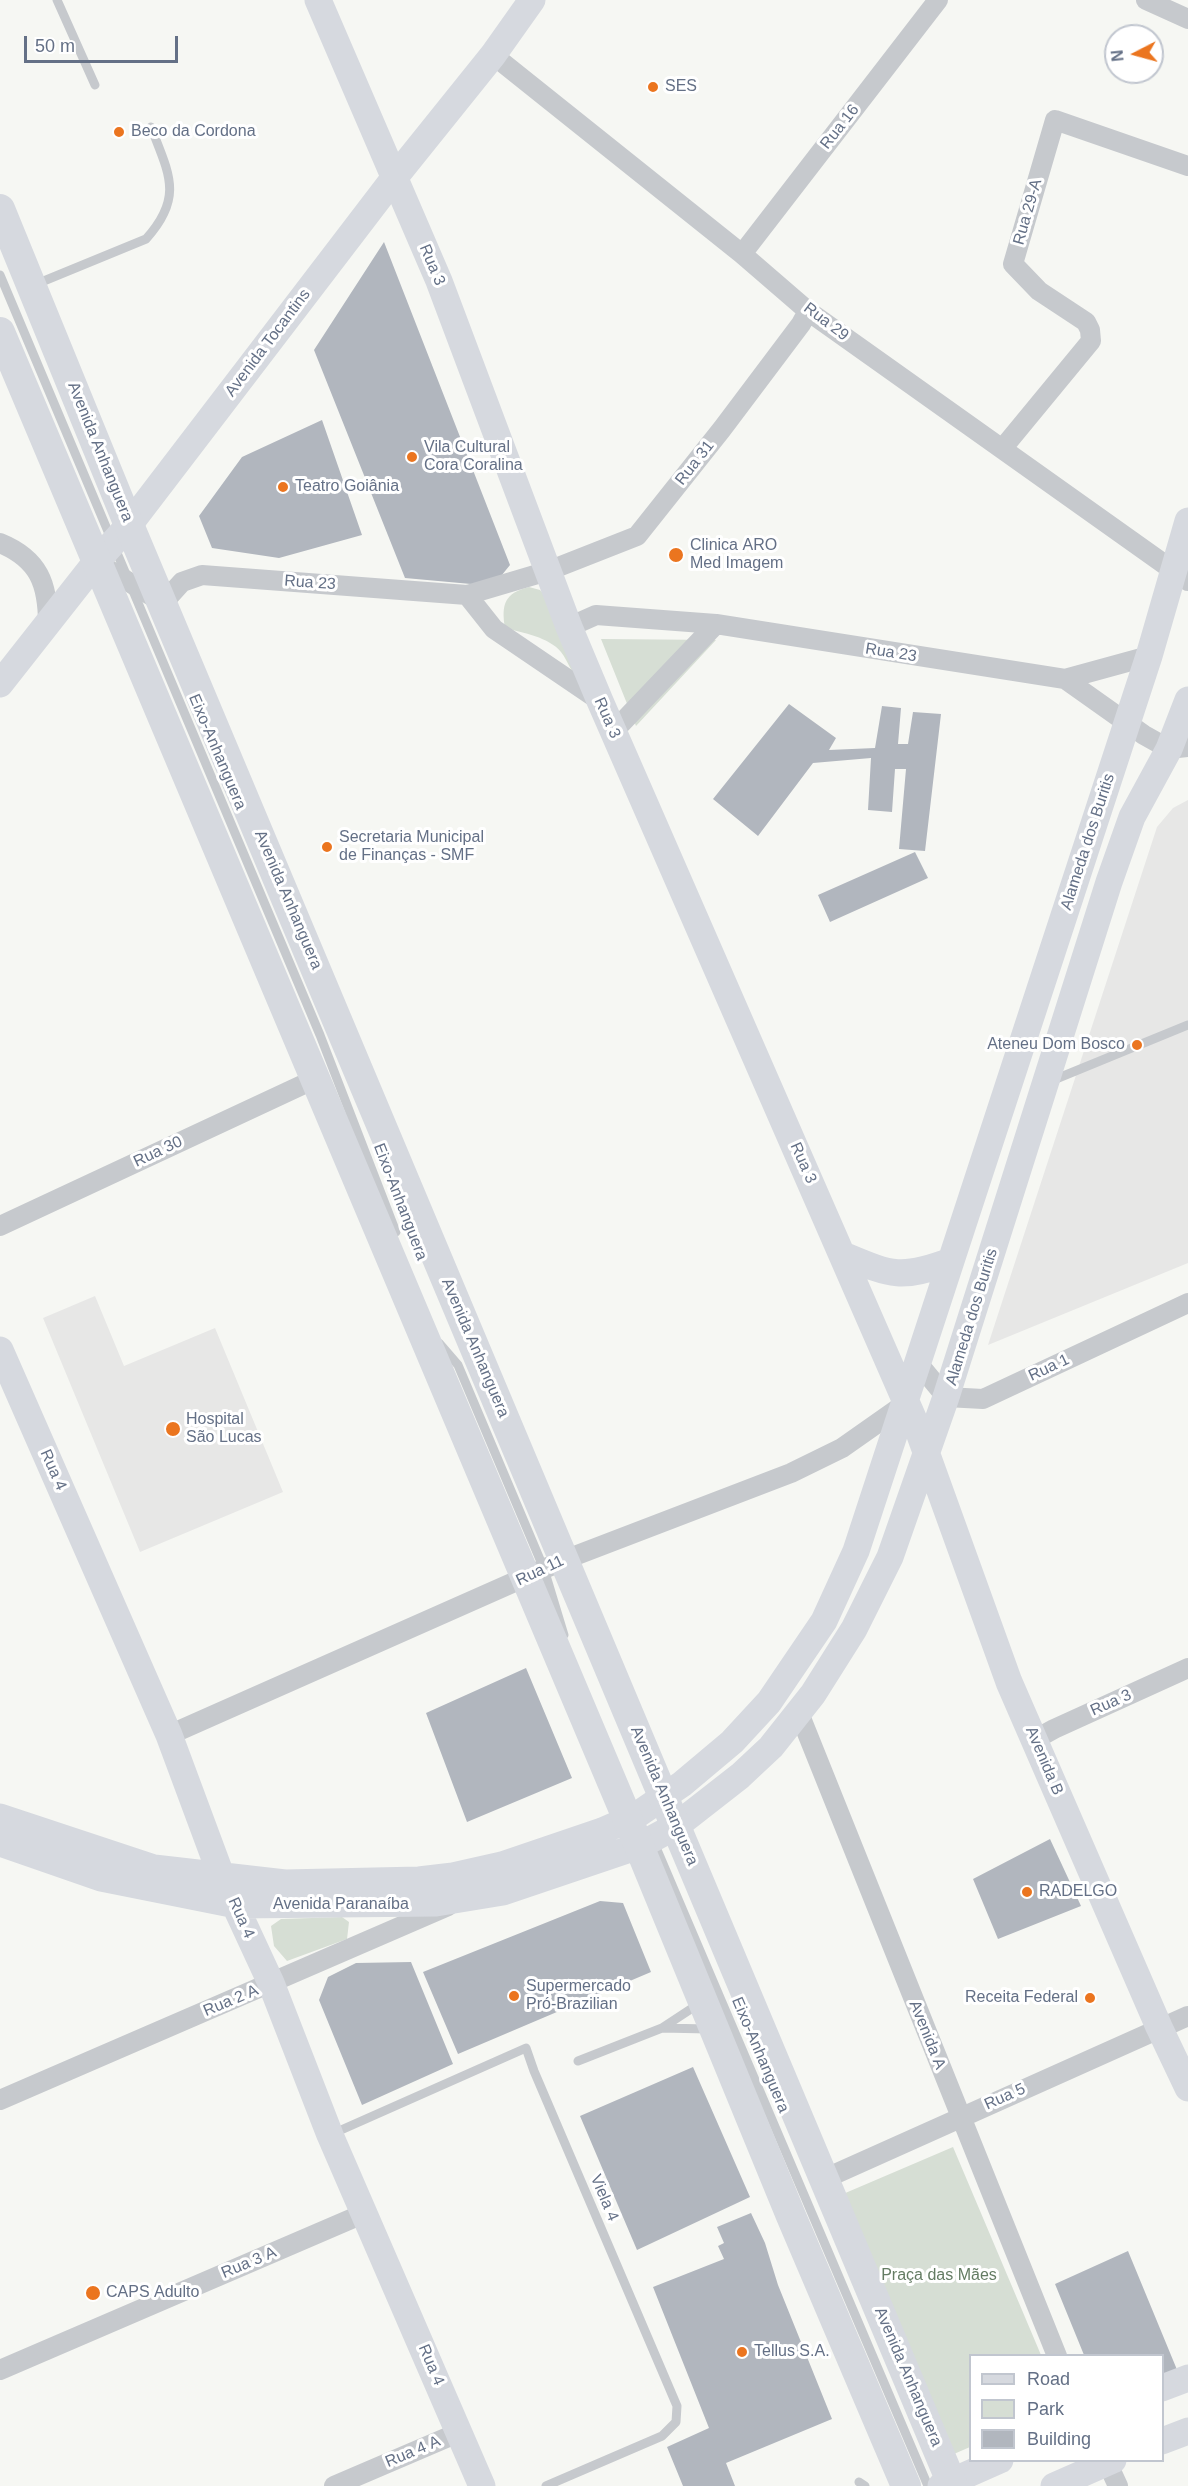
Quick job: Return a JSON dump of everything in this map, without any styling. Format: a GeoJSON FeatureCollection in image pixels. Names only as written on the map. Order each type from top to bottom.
{"type":"FeatureCollection","features":[{"type":"Feature","properties":{"kind":"main road","name":"Rua 3"},"geometry":{"type":"LineString","coordinates":[[318,0],[439,281],[569,627],[600,702],[917,1427]]}},
{"type":"Feature","properties":{"kind":"main road","name":"Avenida Tocantins"},"geometry":{"type":"LineString","coordinates":[[0,684],[113,543],[395,177],[493,55],[532,0]]}},
{"type":"Feature","properties":{"kind":"main road","name":"Avenida Anhanguera"},"geometry":{"type":"LineString","coordinates":[[0,209],[32,286],[113,543],[315,1079],[541,1571],[648,1822],[824,2180],[943,2485]]}},
{"type":"Feature","properties":{"kind":"main road","name":"Avenida Anhanguera"},"geometry":{"type":"LineString","coordinates":[[0,332],[113,543],[163,603],[541,1571],[648,1822],[702,2001],[713,2029],[906,2486]]}},
{"type":"Feature","properties":{"kind":"main road","name":"Alameda dos Buritis"},"geometry":{"type":"LineString","coordinates":[[648,1822],[740,1776],[771,1747],[799,1713],[854,1629],[890,1557],[917,1427],[918,1364],[1149,656],[1181,575],[1188,521]]}},
{"type":"Feature","properties":{"kind":"main road","name":"Alameda dos Buritis"},"geometry":{"type":"LineString","coordinates":[[648,1822],[702,1768],[749,1726],[790,1673],[824,1621],[917,1427],[946,1397],[1132,817],[1179,748],[1188,700]]}},
{"type":"Feature","properties":{"kind":"main road"},"geometry":{"type":"LineString","coordinates":[[843,1255],[883,1272],[903,1274],[951,1261]]}},
{"type":"Feature","properties":{"kind":"main road","name":"Rua 4"},"geometry":{"type":"LineString","coordinates":[[0,1350],[169,1735],[221,1875],[271,1983],[330,2135],[482,2486]]}},
{"type":"Feature","properties":{"kind":"main road","name":"Avenida B"},"geometry":{"type":"LineString","coordinates":[[917,1427],[1009,1682],[1159,2027],[1188,2088]]}},
{"type":"Feature","properties":{"kind":"main road","name":"Avenida Paranaíba"},"geometry":{"type":"LineString","coordinates":[[0,1816],[154,1868],[285,1883],[419,1880],[453,1876],[502,1866],[648,1822]]}},
{"type":"Feature","properties":{"kind":"main road","name":"Avenida Paranaíba"},"geometry":{"type":"LineString","coordinates":[[0,1843],[101,1878],[236,1905],[411,1904],[461,1900],[517,1887],[648,1822]]}},
{"type":"Feature","properties":{"kind":"main road"},"geometry":{"type":"LineString","coordinates":[[1164,2387],[1188,2378]]}},
{"type":"Feature","properties":{"kind":"main road"},"geometry":{"type":"LineString","coordinates":[[1164,2440],[1188,2431]]}},
{"type":"Feature","properties":{"kind":"main road"},"geometry":{"type":"LineString","coordinates":[[943,2485],[995,2462]]}},
{"type":"Feature","properties":{"kind":"main road"},"geometry":{"type":"LineString","coordinates":[[1054,2486],[1111,2467]]}},
{"type":"Feature","properties":{"kind":"street","name":"Rua 16"},"geometry":{"type":"LineString","coordinates":[[741,254],[938,0]]}},
{"type":"Feature","properties":{"kind":"street"},"geometry":{"type":"LineString","coordinates":[[1146,0],[1188,19]]}},
{"type":"Feature","properties":{"kind":"street","name":"Rua 29"},"geometry":{"type":"LineString","coordinates":[[493,55],[808,310],[1181,575]]}},
{"type":"Feature","properties":{"kind":"street","name":"Rua 29-A"},"geometry":{"type":"LineString","coordinates":[[1002,450],[1091,341],[1090,330],[1086,322],[1039,291],[1012,264],[1054,120],[1188,166]]}},
{"type":"Feature","properties":{"kind":"street","name":"Rua 31"},"geometry":{"type":"LineString","coordinates":[[548,571],[637,536],[730,419],[808,310]]}},
{"type":"Feature","properties":{"kind":"street"},"geometry":{"type":"LineString","coordinates":[[0,543],[16,550],[40,574],[48,597],[48,624]]}},
{"type":"Feature","properties":{"kind":"street"},"geometry":{"type":"LineString","coordinates":[[113,543],[129,582],[163,603]]}},
{"type":"Feature","properties":{"kind":"street","name":"Rua 23"},"geometry":{"type":"LineString","coordinates":[[163,603],[182,582],[202,575],[467,595],[548,571]]}},
{"type":"Feature","properties":{"kind":"street"},"geometry":{"type":"LineString","coordinates":[[467,595],[494,629],[600,702]]}},
{"type":"Feature","properties":{"kind":"street","name":"Rua 23"},"geometry":{"type":"LineString","coordinates":[[569,627],[596,615],[716,624],[1065,680],[1127,722]]}},
{"type":"Feature","properties":{"kind":"street"},"geometry":{"type":"LineString","coordinates":[[614,732],[716,624]]}},
{"type":"Feature","properties":{"kind":"street","name":"Rua 23"},"geometry":{"type":"LineString","coordinates":[[1065,680],[1149,656]]}},
{"type":"Feature","properties":{"kind":"street"},"geometry":{"type":"LineString","coordinates":[[1127,722],[1179,748]]}},
{"type":"Feature","properties":{"kind":"street","name":"Rua 30"},"geometry":{"type":"LineString","coordinates":[[0,1226],[315,1079]]}},
{"type":"Feature","properties":{"kind":"street","name":"Rua 1"},"geometry":{"type":"LineString","coordinates":[[946,1397],[983,1399],[1188,1303]]}},
{"type":"Feature","properties":{"kind":"street"},"geometry":{"type":"LineString","coordinates":[[918,1364],[946,1397]]}},
{"type":"Feature","properties":{"kind":"street","name":"Rua 11"},"geometry":{"type":"LineString","coordinates":[[169,1735],[541,1571],[791,1473],[842,1448],[917,1427]]}},
{"type":"Feature","properties":{"kind":"street","name":"Rua 3"},"geometry":{"type":"LineString","coordinates":[[1034,1740],[1188,1668]]}},
{"type":"Feature","properties":{"kind":"street","name":"Avenida A"},"geometry":{"type":"LineString","coordinates":[[799,1713],[1057,2354]]}},
{"type":"Feature","properties":{"kind":"street","name":"Rua 2 A"},"geometry":{"type":"LineString","coordinates":[[0,2100],[461,1900]]}},
{"type":"Feature","properties":{"kind":"street","name":"Rua 5"},"geometry":{"type":"LineString","coordinates":[[824,2180],[1159,2027],[1188,2016]]}},
{"type":"Feature","properties":{"kind":"street","name":"Rua 3 A"},"geometry":{"type":"LineString","coordinates":[[0,2370],[365,2213]]}},
{"type":"Feature","properties":{"kind":"street","name":"Rua 4 A"},"geometry":{"type":"LineString","coordinates":[[334,2486],[460,2432]]}},
{"type":"Feature","properties":{"kind":"lane"},"geometry":{"type":"LineString","coordinates":[[57,0],[95,85]]}},
{"type":"Feature","properties":{"kind":"lane"},"geometry":{"type":"LineString","coordinates":[[32,286],[146,239],[158,225],[170,201],[170,177],[151,127]]}},
{"type":"Feature","properties":{"kind":"lane"},"geometry":{"type":"LineString","coordinates":[[0,275],[113,543]]}},
{"type":"Feature","properties":{"kind":"lane","name":"Eixo-Anhanguera"},"geometry":{"type":"LineString","coordinates":[[129,582],[320,1035],[400,1244]]}},
{"type":"Feature","properties":{"kind":"lane"},"geometry":{"type":"LineString","coordinates":[[1045,1083],[1188,1025]]}},
{"type":"Feature","properties":{"kind":"lane"},"geometry":{"type":"LineString","coordinates":[[435,1332],[448,1378],[541,1571],[564,1635]]}},
{"type":"Feature","properties":{"kind":"lane"},"geometry":{"type":"LineString","coordinates":[[439,1343],[458,1365],[541,1571],[568,1646]]}},
{"type":"Feature","properties":{"kind":"lane","name":"Eixo-Anhanguera"},"geometry":{"type":"LineString","coordinates":[[648,1822],[943,2485]]}},
{"type":"Feature","properties":{"kind":"lane"},"geometry":{"type":"LineString","coordinates":[[578,2061],[662,2028],[702,2001]]}},
{"type":"Feature","properties":{"kind":"lane"},"geometry":{"type":"LineString","coordinates":[[662,2028],[713,2029]]}},
{"type":"Feature","properties":{"kind":"lane","name":"Viela 4"},"geometry":{"type":"LineString","coordinates":[[330,2135],[526,2048],[677,2406],[676,2422],[662,2436],[546,2486]]}},
{"type":"Feature","properties":{"kind":"shaded area","name":"Ateneu Dom Bosco"},"geometry":{"type":"Polygon","coordinates":[[[1188,800],[1188,1263],[988,1345],[1157,827],[1173,808],[1188,800]]]}},
{"type":"Feature","properties":{"kind":"shaded area","name":"Hospital São Lucas"},"geometry":{"type":"Polygon","coordinates":[[[95,1296],[124,1366],[215,1328],[283,1492],[140,1552],[43,1318],[95,1296]]]}},
{"type":"Feature","properties":{"kind":"green space"},"geometry":{"type":"Polygon","coordinates":[[[529,587],[540,590],[549,599],[581,678],[572,670],[561,652],[550,643],[535,636],[505,628],[506,601],[510,596],[529,587]]]}},
{"type":"Feature","properties":{"kind":"green space"},"geometry":{"type":"Polygon","coordinates":[[[601,639],[716,640],[636,726],[601,639]]]}},
{"type":"Feature","properties":{"kind":"green space"},"geometry":{"type":"Polygon","coordinates":[[[342,1917],[349,1922],[347,1939],[287,1961],[274,1946],[271,1926],[281,1919],[342,1917]]]}},
{"type":"Feature","properties":{"kind":"green space","name":"Praça das Mães"},"geometry":{"type":"Polygon","coordinates":[[[953,2147],[1041,2354],[969,2354],[969,2447],[947,2457],[836,2197],[953,2147]]]}},
{"type":"Feature","properties":{"kind":"building","name":"Vila Cultural Cora Coralina"},"geometry":{"type":"Polygon","coordinates":[[[384,242],[510,565],[493,586],[405,578],[314,350],[384,242]]]}},
{"type":"Feature","properties":{"kind":"building","name":"Teatro Goiânia"},"geometry":{"type":"Polygon","coordinates":[[[322,420],[362,535],[279,558],[212,548],[199,516],[242,457],[322,420]]]}},
{"type":"Feature","properties":{"kind":"building"},"geometry":{"type":"Polygon","coordinates":[[[789,704],[836,738],[829,750],[875,748],[882,706],[901,708],[898,744],[908,744],[913,712],[941,714],[925,851],[899,849],[906,769],[895,769],[892,812],[868,810],[871,758],[813,763],[758,836],[713,799],[789,704]]]}},
{"type":"Feature","properties":{"kind":"building"},"geometry":{"type":"Polygon","coordinates":[[[915,852],[928,878],[830,922],[818,895],[915,852]]]}},
{"type":"Feature","properties":{"kind":"building"},"geometry":{"type":"Polygon","coordinates":[[[526,1668],[572,1778],[467,1822],[426,1713],[526,1668]]]}},
{"type":"Feature","properties":{"kind":"building","name":"RADELGO"},"geometry":{"type":"Polygon","coordinates":[[[1050,1839],[1081,1906],[998,1939],[973,1879],[1050,1839]]]}},
{"type":"Feature","properties":{"kind":"building","name":"Supermercado Pró-Brazilian"},"geometry":{"type":"Polygon","coordinates":[[[600,1901],[623,1903],[651,1972],[458,2054],[423,1972],[600,1901]]]}},
{"type":"Feature","properties":{"kind":"building"},"geometry":{"type":"Polygon","coordinates":[[[411,1962],[453,2064],[362,2105],[319,2000],[328,1977],[356,1963],[411,1962]]]}},
{"type":"Feature","properties":{"kind":"building"},"geometry":{"type":"Polygon","coordinates":[[[693,2067],[750,2197],[637,2250],[580,2116],[693,2067]]]}},
{"type":"Feature","properties":{"kind":"building"},"geometry":{"type":"Polygon","coordinates":[[[751,2213],[765,2243],[778,2285],[832,2419],[726,2463],[735,2486],[683,2486],[667,2447],[709,2428],[653,2287],[724,2259],[718,2246],[724,2243],[717,2227],[751,2213]]]}},
{"type":"Feature","properties":{"kind":"building"},"geometry":{"type":"Polygon","coordinates":[[[1128,2251],[1180,2377],[1164,2384],[1164,2354],[1084,2354],[1055,2284],[1128,2251]]]}},
{"type":"Feature","properties":{"kind":"place","name":"SES"},"geometry":{"type":"Point","coordinates":[653,87]}},
{"type":"Feature","properties":{"kind":"place","name":"Beco da Cordona"},"geometry":{"type":"Point","coordinates":[119,132]}},
{"type":"Feature","properties":{"kind":"place","name":"Vila Cultural Cora Coralina"},"geometry":{"type":"Point","coordinates":[412,457]}},
{"type":"Feature","properties":{"kind":"place","name":"Teatro Goiânia"},"geometry":{"type":"Point","coordinates":[283,487]}},
{"type":"Feature","properties":{"kind":"place","name":"Clinica ARO Med Imagem"},"geometry":{"type":"Point","coordinates":[676,555]}},
{"type":"Feature","properties":{"kind":"place","name":"Secretaria Municipal de Finanças - SMF"},"geometry":{"type":"Point","coordinates":[327,847]}},
{"type":"Feature","properties":{"kind":"place","name":"Ateneu Dom Bosco"},"geometry":{"type":"Point","coordinates":[1137,1045]}},
{"type":"Feature","properties":{"kind":"place","name":"Hospital São Lucas"},"geometry":{"type":"Point","coordinates":[173,1429]}},
{"type":"Feature","properties":{"kind":"place","name":"RADELGO"},"geometry":{"type":"Point","coordinates":[1027,1892]}},
{"type":"Feature","properties":{"kind":"place","name":"Supermercado Pró-Brazilian"},"geometry":{"type":"Point","coordinates":[514,1996]}},
{"type":"Feature","properties":{"kind":"place","name":"Receita Federal"},"geometry":{"type":"Point","coordinates":[1090,1998]}},
{"type":"Feature","properties":{"kind":"place","name":"CAPS Adulto"},"geometry":{"type":"Point","coordinates":[93,2293]}},
{"type":"Feature","properties":{"kind":"place","name":"Tellus S.A."},"geometry":{"type":"Point","coordinates":[742,2352]}}]}
